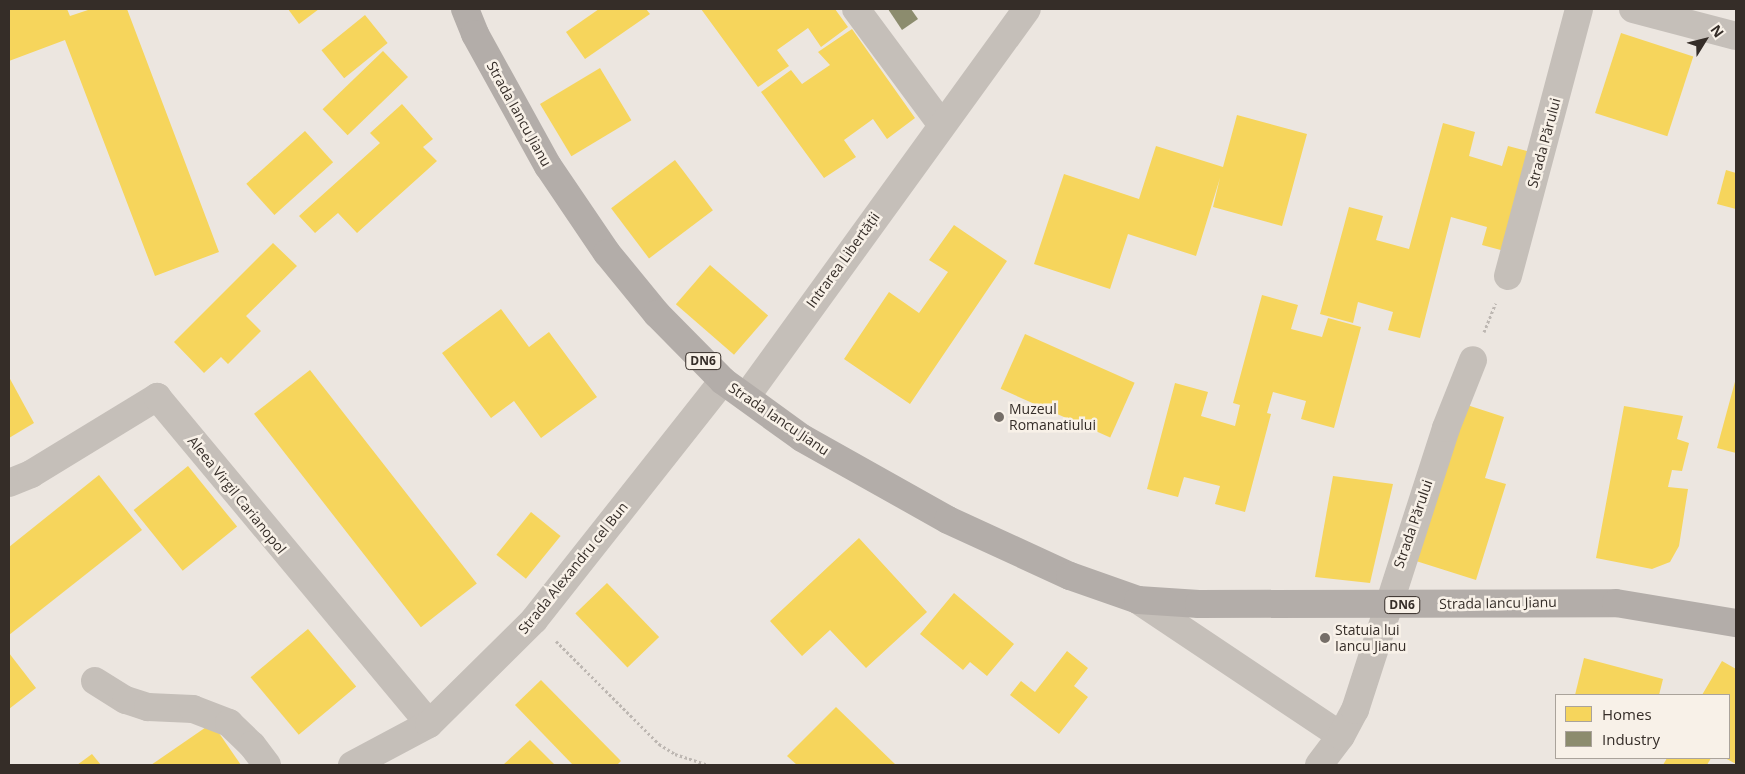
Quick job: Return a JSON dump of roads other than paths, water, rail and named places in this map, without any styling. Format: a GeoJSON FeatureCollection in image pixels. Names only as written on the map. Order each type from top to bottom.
{"type":"FeatureCollection","features":[{"type":"Feature","properties":{"kind":"main road","name":"Strada Iancu Jianu"},"geometry":{"type":"LineString","coordinates":[[465,9],[475,34],[548,166],[607,252],[657,314],[723,380],[802,438],[948,520],[1070,576],[1138,600],[1199,604],[1616,603],[1736,623]]}},
{"type":"Feature","properties":{"kind":"street"},"geometry":{"type":"LineString","coordinates":[[856,9],[941,124]]}},
{"type":"Feature","properties":{"kind":"street","name":"Intrarea Libertății"},"geometry":{"type":"LineString","coordinates":[[746,396],[941,124],[1027,9]]}},
{"type":"Feature","properties":{"kind":"street","name":"Strada Părului"},"geometry":{"type":"LineString","coordinates":[[1508,276],[1579,9]]}},
{"type":"Feature","properties":{"kind":"street"},"geometry":{"type":"LineString","coordinates":[[1633,9],[1736,36]]}},
{"type":"Feature","properties":{"kind":"street","name":"Strada Părului"},"geometry":{"type":"LineString","coordinates":[[1319,765],[1341,736],[1355,710],[1386,605],[1446,428],[1473,360]]}},
{"type":"Feature","properties":{"kind":"street","name":"Strada Alexandru cel Bun"},"geometry":{"type":"LineString","coordinates":[[352,765],[428,724],[534,620],[723,380]]}},
{"type":"Feature","properties":{"kind":"street","name":"Aleea Virgil Carianopol"},"geometry":{"type":"LineString","coordinates":[[9,482],[31,474],[157,397],[428,724]]}},
{"type":"Feature","properties":{"kind":"street","name":"Strada Iancu Jianu"},"geometry":{"type":"LineString","coordinates":[[1138,600],[1341,736]]}},
{"type":"Feature","properties":{"kind":"street"},"geometry":{"type":"LineString","coordinates":[[95,681],[126,700],[148,707],[193,709],[229,723],[252,745],[267,765]]}},
{"type":"Feature","properties":{"kind":"place","name":"Muzeul Romanatiului"},"geometry":{"type":"Point","coordinates":[999,417]}},
{"type":"Feature","properties":{"kind":"place","name":"Statuia lui Iancu Jianu"},"geometry":{"type":"Point","coordinates":[1325,638]}}]}
